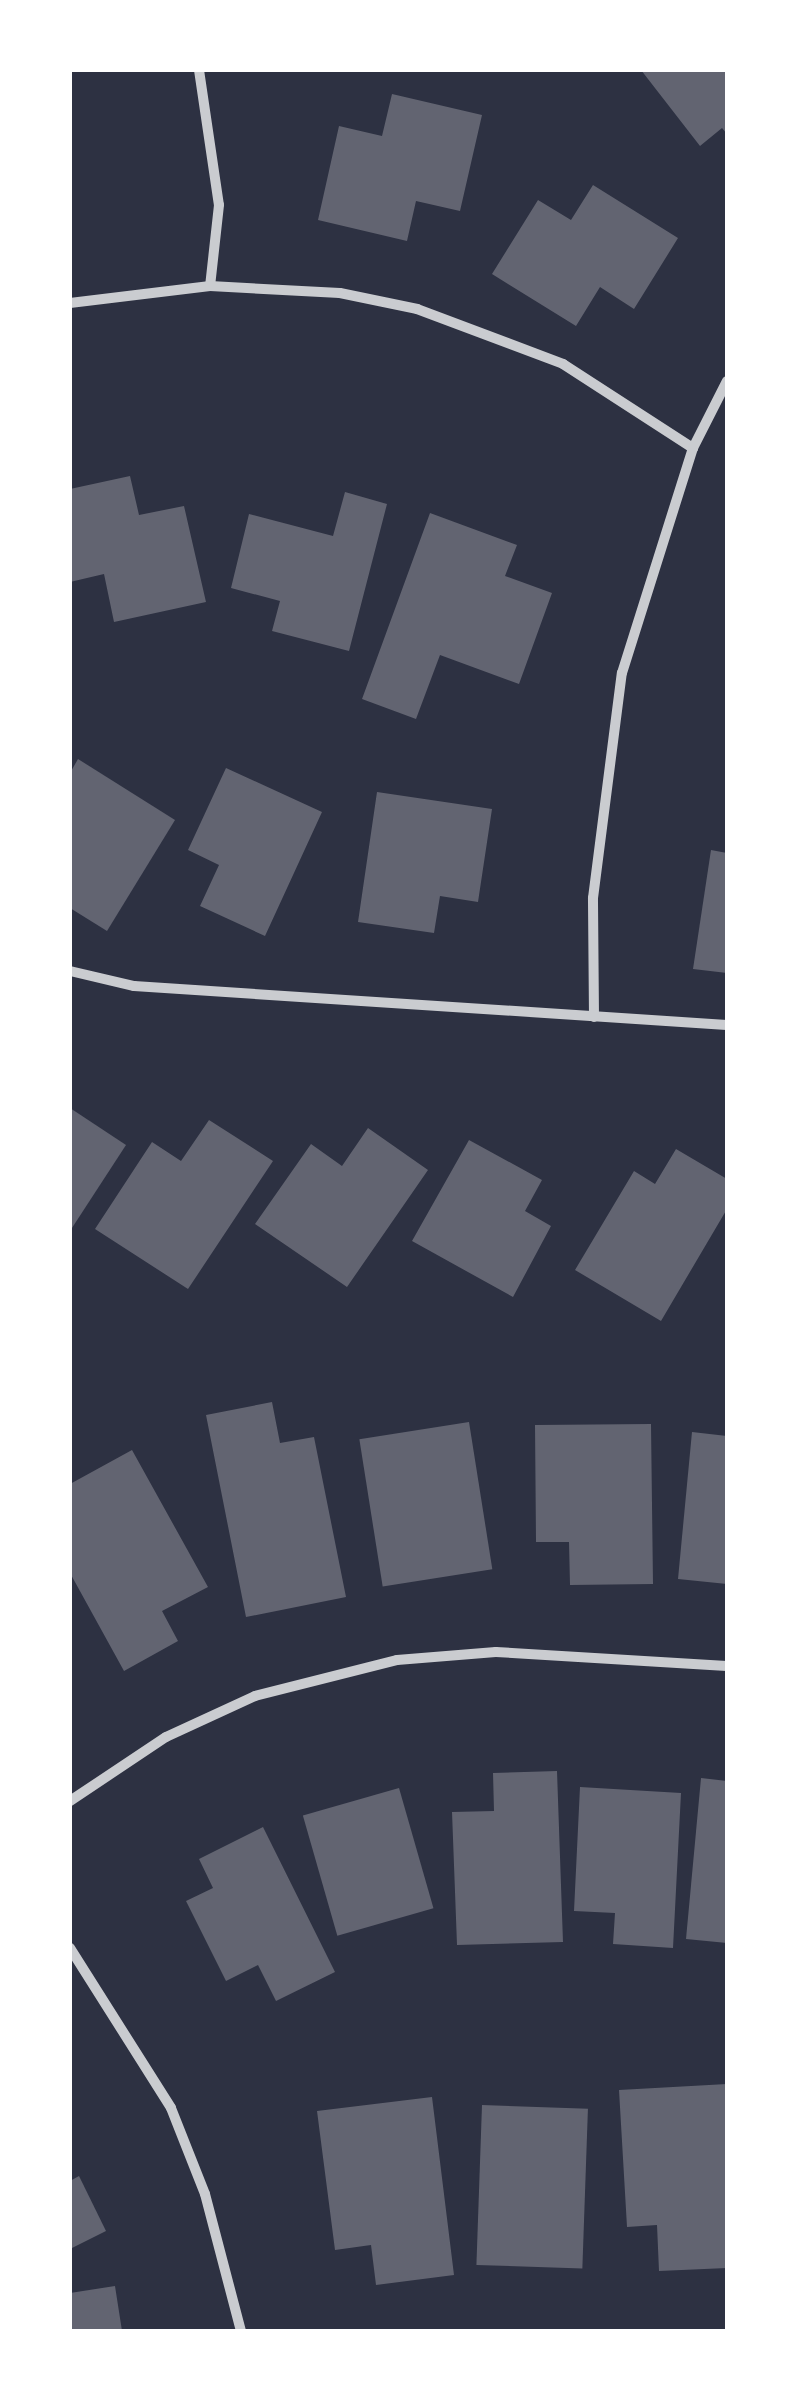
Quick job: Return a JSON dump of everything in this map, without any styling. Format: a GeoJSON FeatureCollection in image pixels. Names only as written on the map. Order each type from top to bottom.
{"type":"FeatureCollection","features":[{"type":"Feature","properties":{"kind":"street"},"geometry":{"type":"LineString","coordinates":[[199,70],[219,205],[210,286]]}},
{"type":"Feature","properties":{"kind":"street"},"geometry":{"type":"LineString","coordinates":[[70,303],[210,286],[340,293],[491,333],[614,393],[694,448]]}},
{"type":"Feature","properties":{"kind":"street"},"geometry":{"type":"LineString","coordinates":[[594,1017],[593,898],[622,673],[694,448],[727,381]]}},
{"type":"Feature","properties":{"kind":"street"},"geometry":{"type":"LineString","coordinates":[[70,971],[134,986],[727,1025]]}},
{"type":"Feature","properties":{"kind":"street"},"geometry":{"type":"LineString","coordinates":[[70,1801],[166,1737],[256,1696],[398,1660],[496,1652],[727,1666]]}},
{"type":"Feature","properties":{"kind":"street"},"geometry":{"type":"LineString","coordinates":[[70,1948],[170,2108],[205,2194],[240,2331]]}},
{"type":"Feature","properties":{"kind":"building"},"geometry":{"type":"Polygon","coordinates":[[[641,70],[727,70],[727,134],[722,128],[700,146],[641,70]]]}},
{"type":"Feature","properties":{"kind":"building"},"geometry":{"type":"Polygon","coordinates":[[[392,94],[482,115],[460,211],[416,201],[407,241],[318,220],[339,126],[382,136],[392,94]]]}},
{"type":"Feature","properties":{"kind":"building"},"geometry":{"type":"Polygon","coordinates":[[[593,185],[678,238],[634,309],[600,287],[576,326],[492,274],[538,200],[571,220],[593,185]]]}},
{"type":"Feature","properties":{"kind":"building"},"geometry":{"type":"Polygon","coordinates":[[[130,476],[139,515],[184,506],[206,602],[114,622],[104,574],[70,582],[70,489],[130,476]]]}},
{"type":"Feature","properties":{"kind":"building"},"geometry":{"type":"Polygon","coordinates":[[[345,492],[387,504],[349,651],[272,631],[280,601],[231,588],[249,514],[333,536],[345,492]]]}},
{"type":"Feature","properties":{"kind":"building"},"geometry":{"type":"Polygon","coordinates":[[[430,513],[517,545],[505,576],[552,593],[519,684],[440,655],[416,719],[362,699],[430,513]]]}},
{"type":"Feature","properties":{"kind":"building"},"geometry":{"type":"Polygon","coordinates":[[[78,759],[175,820],[107,931],[70,908],[70,773],[78,759]]]}},
{"type":"Feature","properties":{"kind":"building"},"geometry":{"type":"Polygon","coordinates":[[[226,768],[322,812],[265,936],[200,906],[219,865],[188,850],[226,768]]]}},
{"type":"Feature","properties":{"kind":"building"},"geometry":{"type":"Polygon","coordinates":[[[377,792],[492,809],[478,902],[440,896],[434,933],[358,922],[377,792]]]}},
{"type":"Feature","properties":{"kind":"building"},"geometry":{"type":"Polygon","coordinates":[[[711,850],[727,853],[727,973],[693,969],[711,850]]]}},
{"type":"Feature","properties":{"kind":"building"},"geometry":{"type":"Polygon","coordinates":[[[70,1108],[126,1145],[70,1231],[70,1108]]]}},
{"type":"Feature","properties":{"kind":"building"},"geometry":{"type":"Polygon","coordinates":[[[209,1120],[273,1161],[188,1289],[95,1229],[152,1142],[181,1161],[209,1120]]]}},
{"type":"Feature","properties":{"kind":"building"},"geometry":{"type":"Polygon","coordinates":[[[368,1128],[428,1170],[347,1287],[255,1224],[311,1144],[342,1166],[368,1128]]]}},
{"type":"Feature","properties":{"kind":"building"},"geometry":{"type":"Polygon","coordinates":[[[469,1140],[542,1180],[525,1211],[551,1226],[513,1297],[412,1241],[469,1140]]]}},
{"type":"Feature","properties":{"kind":"building"},"geometry":{"type":"Polygon","coordinates":[[[676,1149],[727,1179],[727,1209],[661,1321],[575,1270],[634,1171],[655,1184],[676,1149]]]}},
{"type":"Feature","properties":{"kind":"building"},"geometry":{"type":"Polygon","coordinates":[[[272,1402],[280,1443],[314,1437],[346,1597],[246,1617],[206,1415],[272,1402]]]}},
{"type":"Feature","properties":{"kind":"building"},"geometry":{"type":"Polygon","coordinates":[[[469,1422],[492,1569],[383,1587],[359,1439],[469,1422]]]}},
{"type":"Feature","properties":{"kind":"building"},"geometry":{"type":"Polygon","coordinates":[[[651,1424],[653,1584],[570,1585],[569,1542],[536,1542],[535,1425],[651,1424]]]}},
{"type":"Feature","properties":{"kind":"building"},"geometry":{"type":"Polygon","coordinates":[[[692,1432],[727,1436],[727,1584],[678,1579],[692,1432]]]}},
{"type":"Feature","properties":{"kind":"building"},"geometry":{"type":"Polygon","coordinates":[[[132,1450],[208,1587],[162,1611],[178,1641],[124,1671],[70,1573],[70,1484],[132,1450]]]}},
{"type":"Feature","properties":{"kind":"building"},"geometry":{"type":"Polygon","coordinates":[[[557,1771],[563,1942],[457,1945],[452,1812],[494,1811],[493,1773],[557,1771]]]}},
{"type":"Feature","properties":{"kind":"building"},"geometry":{"type":"Polygon","coordinates":[[[701,1778],[727,1781],[727,1943],[686,1939],[701,1778]]]}},
{"type":"Feature","properties":{"kind":"building"},"geometry":{"type":"Polygon","coordinates":[[[580,1787],[681,1793],[673,1948],[613,1944],[615,1913],[574,1911],[580,1787]]]}},
{"type":"Feature","properties":{"kind":"building"},"geometry":{"type":"Polygon","coordinates":[[[399,1788],[433,1908],[337,1936],[303,1816],[399,1788]]]}},
{"type":"Feature","properties":{"kind":"building"},"geometry":{"type":"Polygon","coordinates":[[[263,1827],[335,1972],[276,2001],[258,1965],[226,1981],[186,1901],[213,1888],[199,1859],[263,1827]]]}},
{"type":"Feature","properties":{"kind":"building"},"geometry":{"type":"Polygon","coordinates":[[[727,2084],[727,2268],[659,2271],[657,2225],[627,2227],[619,2090],[727,2084]]]}},
{"type":"Feature","properties":{"kind":"building"},"geometry":{"type":"Polygon","coordinates":[[[432,2097],[454,2275],[376,2285],[371,2245],[335,2250],[317,2111],[432,2097]]]}},
{"type":"Feature","properties":{"kind":"building"},"geometry":{"type":"Polygon","coordinates":[[[482,2105],[588,2109],[582,2269],[476,2265],[482,2105]]]}},
{"type":"Feature","properties":{"kind":"building"},"geometry":{"type":"Polygon","coordinates":[[[79,2176],[106,2231],[70,2249],[70,2181],[79,2176]]]}},
{"type":"Feature","properties":{"kind":"building"},"geometry":{"type":"Polygon","coordinates":[[[115,2286],[122,2331],[70,2331],[70,2293],[115,2286]]]}}]}
